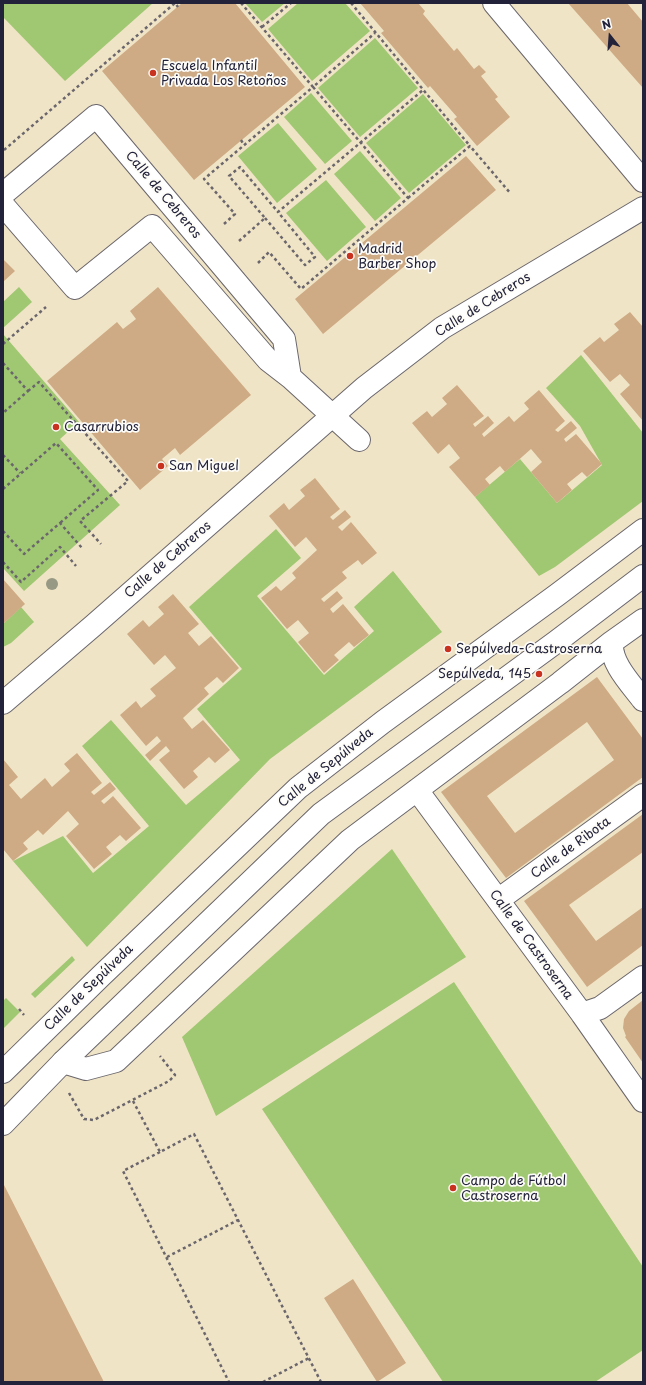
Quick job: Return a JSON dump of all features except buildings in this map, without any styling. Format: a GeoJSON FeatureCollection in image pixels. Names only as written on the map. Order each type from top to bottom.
{"type":"FeatureCollection","features":[{"type":"Feature","properties":{"kind":"street"},"geometry":{"type":"LineString","coordinates":[[494,3],[643,181]]}},
{"type":"Feature","properties":{"kind":"street","name":"Calle de Cebreros"},"geometry":{"type":"LineString","coordinates":[[3,194],[96,116],[284,339],[290,377]]}},
{"type":"Feature","properties":{"kind":"street"},"geometry":{"type":"LineString","coordinates":[[3,205],[75,288],[152,226],[268,360],[290,377],[359,440]]}},
{"type":"Feature","properties":{"kind":"street","name":"Calle de Cebreros"},"geometry":{"type":"LineString","coordinates":[[4,701],[100,620],[364,388],[442,328],[643,208]]}},
{"type":"Feature","properties":{"kind":"street","name":"Calle de Sepúlveda"},"geometry":{"type":"LineString","coordinates":[[3,1072],[106,970],[298,788],[383,722],[557,595],[643,530]]}},
{"type":"Feature","properties":{"kind":"street"},"geometry":{"type":"LineString","coordinates":[[3,1124],[63,1062],[321,814],[556,642],[643,576]]}},
{"type":"Feature","properties":{"kind":"street"},"geometry":{"type":"LineString","coordinates":[[63,1062],[86,1069],[116,1061],[350,840],[643,620]]}},
{"type":"Feature","properties":{"kind":"street"},"geometry":{"type":"LineString","coordinates":[[612,642],[611,650],[620,668],[643,700]]}},
{"type":"Feature","properties":{"kind":"street","name":"Calle de Castroserna"},"geometry":{"type":"LineString","coordinates":[[416,790],[582,1014],[643,1101]]}},
{"type":"Feature","properties":{"kind":"street","name":"Calle de Ribota"},"geometry":{"type":"LineString","coordinates":[[498,900],[643,795]]}},
{"type":"Feature","properties":{"kind":"street"},"geometry":{"type":"LineString","coordinates":[[582,1014],[600,1008],[643,977]]}},
{"type":"Feature","properties":{"kind":"path"},"geometry":{"type":"LineString","coordinates":[[3,150],[175,3],[178,7]]}},
{"type":"Feature","properties":{"kind":"path"},"geometry":{"type":"LineString","coordinates":[[241,3],[408,198]]}},
{"type":"Feature","properties":{"kind":"path"},"geometry":{"type":"LineString","coordinates":[[262,27],[291,3]]}},
{"type":"Feature","properties":{"kind":"path"},"geometry":{"type":"LineString","coordinates":[[351,3],[511,194]]}},
{"type":"Feature","properties":{"kind":"path"},"geometry":{"type":"LineString","coordinates":[[224,224],[235,214],[204,179],[313,87],[375,32]]}},
{"type":"Feature","properties":{"kind":"path"},"geometry":{"type":"LineString","coordinates":[[278,212],[423,90]]}},
{"type":"Feature","properties":{"kind":"path"},"geometry":{"type":"LineString","coordinates":[[241,140],[244,145]]}},
{"type":"Feature","properties":{"kind":"path"},"geometry":{"type":"LineString","coordinates":[[258,263],[269,252],[301,289],[470,146]]}},
{"type":"Feature","properties":{"kind":"path"},"geometry":{"type":"LineString","coordinates":[[240,167],[315,257],[305,265],[265,218],[229,176],[240,167]]}},
{"type":"Feature","properties":{"kind":"path"},"geometry":{"type":"LineString","coordinates":[[239,241],[265,218]]}},
{"type":"Feature","properties":{"kind":"path"},"geometry":{"type":"LineString","coordinates":[[3,344],[46,307]]}},
{"type":"Feature","properties":{"kind":"path"},"geometry":{"type":"LineString","coordinates":[[3,363],[28,392]]}},
{"type":"Feature","properties":{"kind":"path"},"geometry":{"type":"LineString","coordinates":[[3,413],[39,382],[128,481],[80,521],[101,544]]}},
{"type":"Feature","properties":{"kind":"path"},"geometry":{"type":"LineString","coordinates":[[3,489],[56,443],[98,490],[24,554],[3,531]]}},
{"type":"Feature","properties":{"kind":"path"},"geometry":{"type":"LineString","coordinates":[[3,454],[20,473]]}},
{"type":"Feature","properties":{"kind":"path"},"geometry":{"type":"LineString","coordinates":[[60,523],[82,548]]}},
{"type":"Feature","properties":{"kind":"path"},"geometry":{"type":"LineString","coordinates":[[3,562],[21,582],[60,547],[76,566]]}},
{"type":"Feature","properties":{"kind":"path"},"geometry":{"type":"LineString","coordinates":[[69,1093],[84,1119],[94,1120],[169,1081],[175,1075],[158,1052]]}},
{"type":"Feature","properties":{"kind":"path"},"geometry":{"type":"LineString","coordinates":[[132,1100],[160,1152]]}},
{"type":"Feature","properties":{"kind":"path"},"geometry":{"type":"LineString","coordinates":[[229,1382],[123,1171],[194,1134],[322,1382]]}},
{"type":"Feature","properties":{"kind":"path"},"geometry":{"type":"LineString","coordinates":[[167,1258],[238,1220]]}},
{"type":"Feature","properties":{"kind":"path"},"geometry":{"type":"LineString","coordinates":[[263,1382],[309,1358]]}},
{"type":"Feature","properties":{"kind":"green space"},"geometry":{"type":"Polygon","coordinates":[[[3,3],[153,3],[65,81],[3,17],[3,3]]]}},
{"type":"Feature","properties":{"kind":"green space"},"geometry":{"type":"Polygon","coordinates":[[[245,3],[285,3],[262,22],[245,3]]]}},
{"type":"Feature","properties":{"kind":"green space"},"geometry":{"type":"Polygon","coordinates":[[[298,3],[345,3],[370,31],[312,81],[268,29],[298,3]]]}},
{"type":"Feature","properties":{"kind":"green space"},"geometry":{"type":"Polygon","coordinates":[[[375,38],[418,88],[360,137],[318,88],[375,38]]]}},
{"type":"Feature","properties":{"kind":"green space"},"geometry":{"type":"Polygon","coordinates":[[[311,93],[352,141],[325,164],[284,117],[311,93]]]}},
{"type":"Feature","properties":{"kind":"green space"},"geometry":{"type":"Polygon","coordinates":[[[423,94],[466,145],[409,193],[366,143],[423,94]]]}},
{"type":"Feature","properties":{"kind":"green space"},"geometry":{"type":"Polygon","coordinates":[[[278,123],[317,169],[277,203],[238,156],[278,123]]]}},
{"type":"Feature","properties":{"kind":"green space"},"geometry":{"type":"Polygon","coordinates":[[[360,151],[401,198],[375,221],[334,174],[360,151]]]}},
{"type":"Feature","properties":{"kind":"green space"},"geometry":{"type":"Polygon","coordinates":[[[326,180],[366,227],[327,261],[286,213],[326,180]]]}},
{"type":"Feature","properties":{"kind":"green space"},"geometry":{"type":"Polygon","coordinates":[[[19,287],[32,302],[3,328],[3,302],[19,287]]]}},
{"type":"Feature","properties":{"kind":"green space"},"geometry":{"type":"Polygon","coordinates":[[[3,334],[79,422],[60,439],[120,505],[24,591],[3,568],[3,334]]]}},
{"type":"Feature","properties":{"kind":"green space"},"geometry":{"type":"Polygon","coordinates":[[[581,355],[643,433],[643,501],[555,567],[539,576],[475,497],[520,459],[557,503],[602,465],[580,426],[546,388],[581,355]]]}},
{"type":"Feature","properties":{"kind":"green space"},"geometry":{"type":"Polygon","coordinates":[[[276,529],[301,558],[257,596],[324,675],[374,631],[354,607],[393,571],[442,632],[270,759],[87,947],[13,861],[63,836],[93,873],[149,826],[82,746],[111,720],[186,805],[240,760],[197,709],[242,669],[189,607],[276,529]]]}},
{"type":"Feature","properties":{"kind":"green space"},"geometry":{"type":"Polygon","coordinates":[[[21,607],[34,622],[11,643],[3,647],[3,624],[21,607]]]}},
{"type":"Feature","properties":{"kind":"green space"},"geometry":{"type":"Polygon","coordinates":[[[392,849],[466,957],[216,1116],[182,1037],[392,849]]]}},
{"type":"Feature","properties":{"kind":"green space"},"geometry":{"type":"Polygon","coordinates":[[[72,956],[75,960],[35,998],[31,994],[72,956]]]}},
{"type":"Feature","properties":{"kind":"green space","name":"Campo de Fútbol Castroserna"},"geometry":{"type":"Polygon","coordinates":[[[454,982],[643,1267],[643,1350],[595,1382],[443,1382],[262,1109],[454,982]]]}},
{"type":"Feature","properties":{"kind":"green space"},"geometry":{"type":"Polygon","coordinates":[[[6,998],[20,1012],[3,1029],[3,1001],[6,998]]]}},
{"type":"Feature","properties":{"kind":"place","name":"Escuela Infantil Privada Los Retoños"},"geometry":{"type":"Point","coordinates":[153,73]}},
{"type":"Feature","properties":{"kind":"place","name":"Madrid Barber Shop"},"geometry":{"type":"Point","coordinates":[350,256]}},
{"type":"Feature","properties":{"kind":"place","name":"Casarrubios"},"geometry":{"type":"Point","coordinates":[56,427]}},
{"type":"Feature","properties":{"kind":"place","name":"San Miguel"},"geometry":{"type":"Point","coordinates":[161,466]}},
{"type":"Feature","properties":{"kind":"place","name":"Sepúlveda-Castroserna"},"geometry":{"type":"Point","coordinates":[448,649]}},
{"type":"Feature","properties":{"kind":"place","name":"Sepúlveda, 145"},"geometry":{"type":"Point","coordinates":[539,674]}},
{"type":"Feature","properties":{"kind":"place","name":"Campo de Fútbol Castroserna"},"geometry":{"type":"Point","coordinates":[453,1188]}}]}
